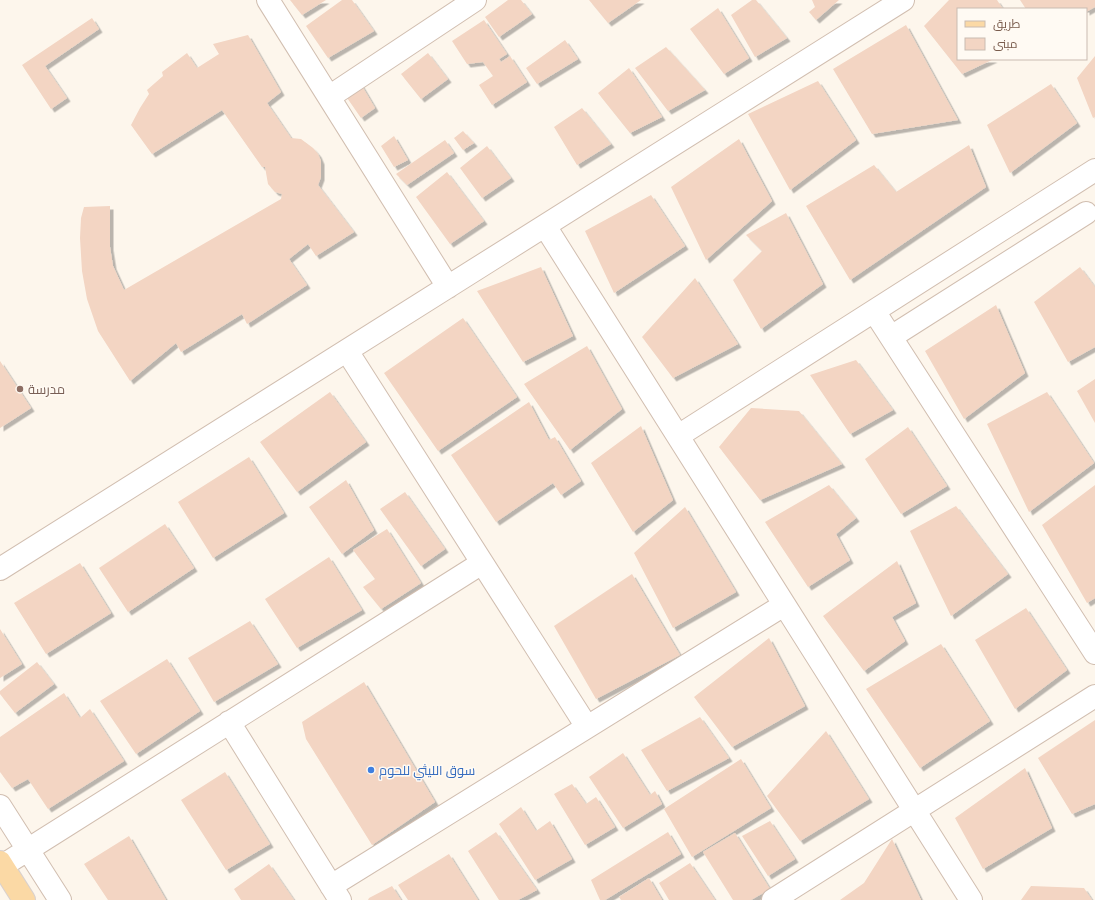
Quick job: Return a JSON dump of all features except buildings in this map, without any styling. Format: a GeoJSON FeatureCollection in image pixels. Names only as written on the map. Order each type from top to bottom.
{"type":"FeatureCollection","features":[{"type":"Feature","properties":{"kind":"main road"},"geometry":{"type":"LineString","coordinates":[[1,864],[24,900]]}},
{"type":"Feature","properties":{"kind":"street"},"geometry":{"type":"LineString","coordinates":[[268,0],[448,287]]}},
{"type":"Feature","properties":{"kind":"street"},"geometry":{"type":"LineString","coordinates":[[329,97],[475,0]]}},
{"type":"Feature","properties":{"kind":"street"},"geometry":{"type":"LineString","coordinates":[[0,570],[903,0]]}},
{"type":"Feature","properties":{"kind":"street"},"geometry":{"type":"LineString","coordinates":[[678,436],[1095,170]]}},
{"type":"Feature","properties":{"kind":"street"},"geometry":{"type":"LineString","coordinates":[[891,337],[1090,221],[1070,186]]}},
{"type":"Feature","properties":{"kind":"street"},"geometry":{"type":"LineString","coordinates":[[545,226],[971,900]]}},
{"type":"Feature","properties":{"kind":"street"},"geometry":{"type":"LineString","coordinates":[[874,311],[1095,653]]}},
{"type":"Feature","properties":{"kind":"street"},"geometry":{"type":"LineString","coordinates":[[347,351],[587,727]]}},
{"type":"Feature","properties":{"kind":"street"},"geometry":{"type":"LineString","coordinates":[[1,864],[28,850],[482,563]]}},
{"type":"Feature","properties":{"kind":"street"},"geometry":{"type":"LineString","coordinates":[[229,722],[335,893],[587,727],[784,605]]}},
{"type":"Feature","properties":{"kind":"street"},"geometry":{"type":"LineString","coordinates":[[773,900],[1095,696]]}},
{"type":"Feature","properties":{"kind":"street"},"geometry":{"type":"LineString","coordinates":[[0,806],[60,900]]}},
{"type":"Feature","properties":{"kind":"place","name":"مدرسة"},"geometry":{"type":"Point","coordinates":[20,389]}},
{"type":"Feature","properties":{"kind":"place","name":"سوق الليثي للحوم"},"geometry":{"type":"Point","coordinates":[371,770]}}]}
